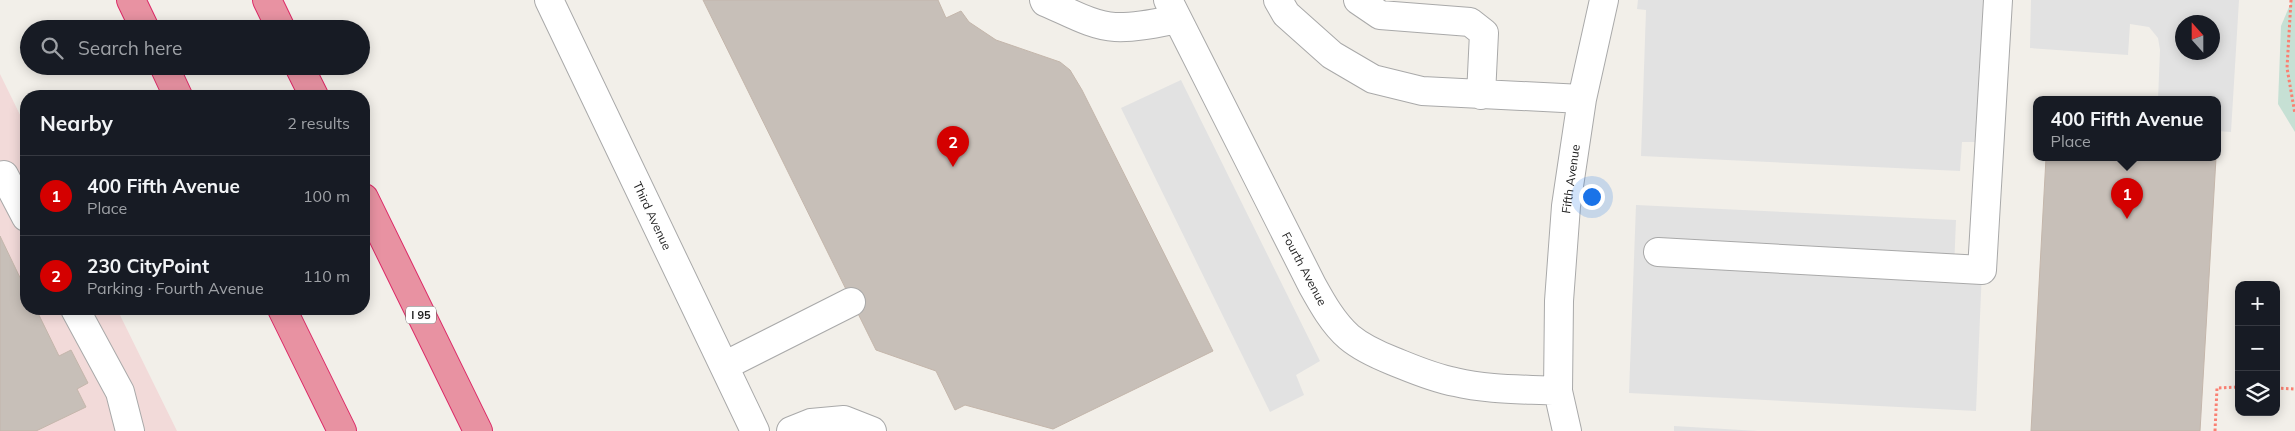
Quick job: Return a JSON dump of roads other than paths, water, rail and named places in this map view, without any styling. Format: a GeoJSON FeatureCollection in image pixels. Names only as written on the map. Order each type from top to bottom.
{"type":"FeatureCollection","features":[{"type":"Feature","properties":{"kind":"highway"},"geometry":{"type":"LineString","coordinates":[[131,0],[141,20]]}},
{"type":"Feature","properties":{"kind":"highway"},"geometry":{"type":"LineString","coordinates":[[267,0],[277,20]]}},
{"type":"Feature","properties":{"kind":"highway"},"geometry":{"type":"LineString","coordinates":[[168,75],[175,90]]}},
{"type":"Feature","properties":{"kind":"highway"},"geometry":{"type":"LineString","coordinates":[[304,75],[311,90]]}},
{"type":"Feature","properties":{"kind":"highway","name":"I 95"},"geometry":{"type":"LineString","coordinates":[[370,210],[478,431]]}},
{"type":"Feature","properties":{"kind":"highway"},"geometry":{"type":"LineString","coordinates":[[285,315],[342,431]]}},
{"type":"Feature","properties":{"kind":"street","name":"Third Avenue"},"geometry":{"type":"LineString","coordinates":[[549,0],[756,431]]}},
{"type":"Feature","properties":{"kind":"street"},"geometry":{"type":"LineString","coordinates":[[1044,0],[1099,24],[1114,27],[1132,27],[1173,9]]}},
{"type":"Feature","properties":{"kind":"street"},"geometry":{"type":"LineString","coordinates":[[1278,0],[1286,14],[1332,54],[1373,79],[1422,90],[1481,95],[1582,99]]}},
{"type":"Feature","properties":{"kind":"street"},"geometry":{"type":"LineString","coordinates":[[1358,0],[1380,15],[1470,22],[1484,33],[1481,95]]}},
{"type":"Feature","properties":{"kind":"street","name":"Fifth Avenue"},"geometry":{"type":"LineString","coordinates":[[1567,431],[1558,390],[1559,301],[1566,206],[1582,99],[1604,0]]}},
{"type":"Feature","properties":{"kind":"street"},"geometry":{"type":"LineString","coordinates":[[1658,252],[1982,270],[1998,0]]}},
{"type":"Feature","properties":{"kind":"street","name":"Fourth Avenue"},"geometry":{"type":"LineString","coordinates":[[1173,9],[1312,285],[1326,310],[1350,338],[1367,349],[1415,370],[1455,382],[1488,387],[1558,390]]}},
{"type":"Feature","properties":{"kind":"street"},"geometry":{"type":"LineString","coordinates":[[4,175],[20,206]]}},
{"type":"Feature","properties":{"kind":"street"},"geometry":{"type":"LineString","coordinates":[[724,366],[851,302]]}},
{"type":"Feature","properties":{"kind":"street"},"geometry":{"type":"LineString","coordinates":[[78,315],[120,392],[130,431]]}},
{"type":"Feature","properties":{"kind":"street"},"geometry":{"type":"LineString","coordinates":[[791,431],[810,423],[844,420],[872,431]]}},
{"type":"Feature","properties":{"kind":"place","name":"230 CityPoint"},"geometry":{"type":"Point","coordinates":[953,167]}},
{"type":"Feature","properties":{"kind":"place","name":"400 Fifth Avenue"},"geometry":{"type":"Point","coordinates":[2127,219]}}]}
